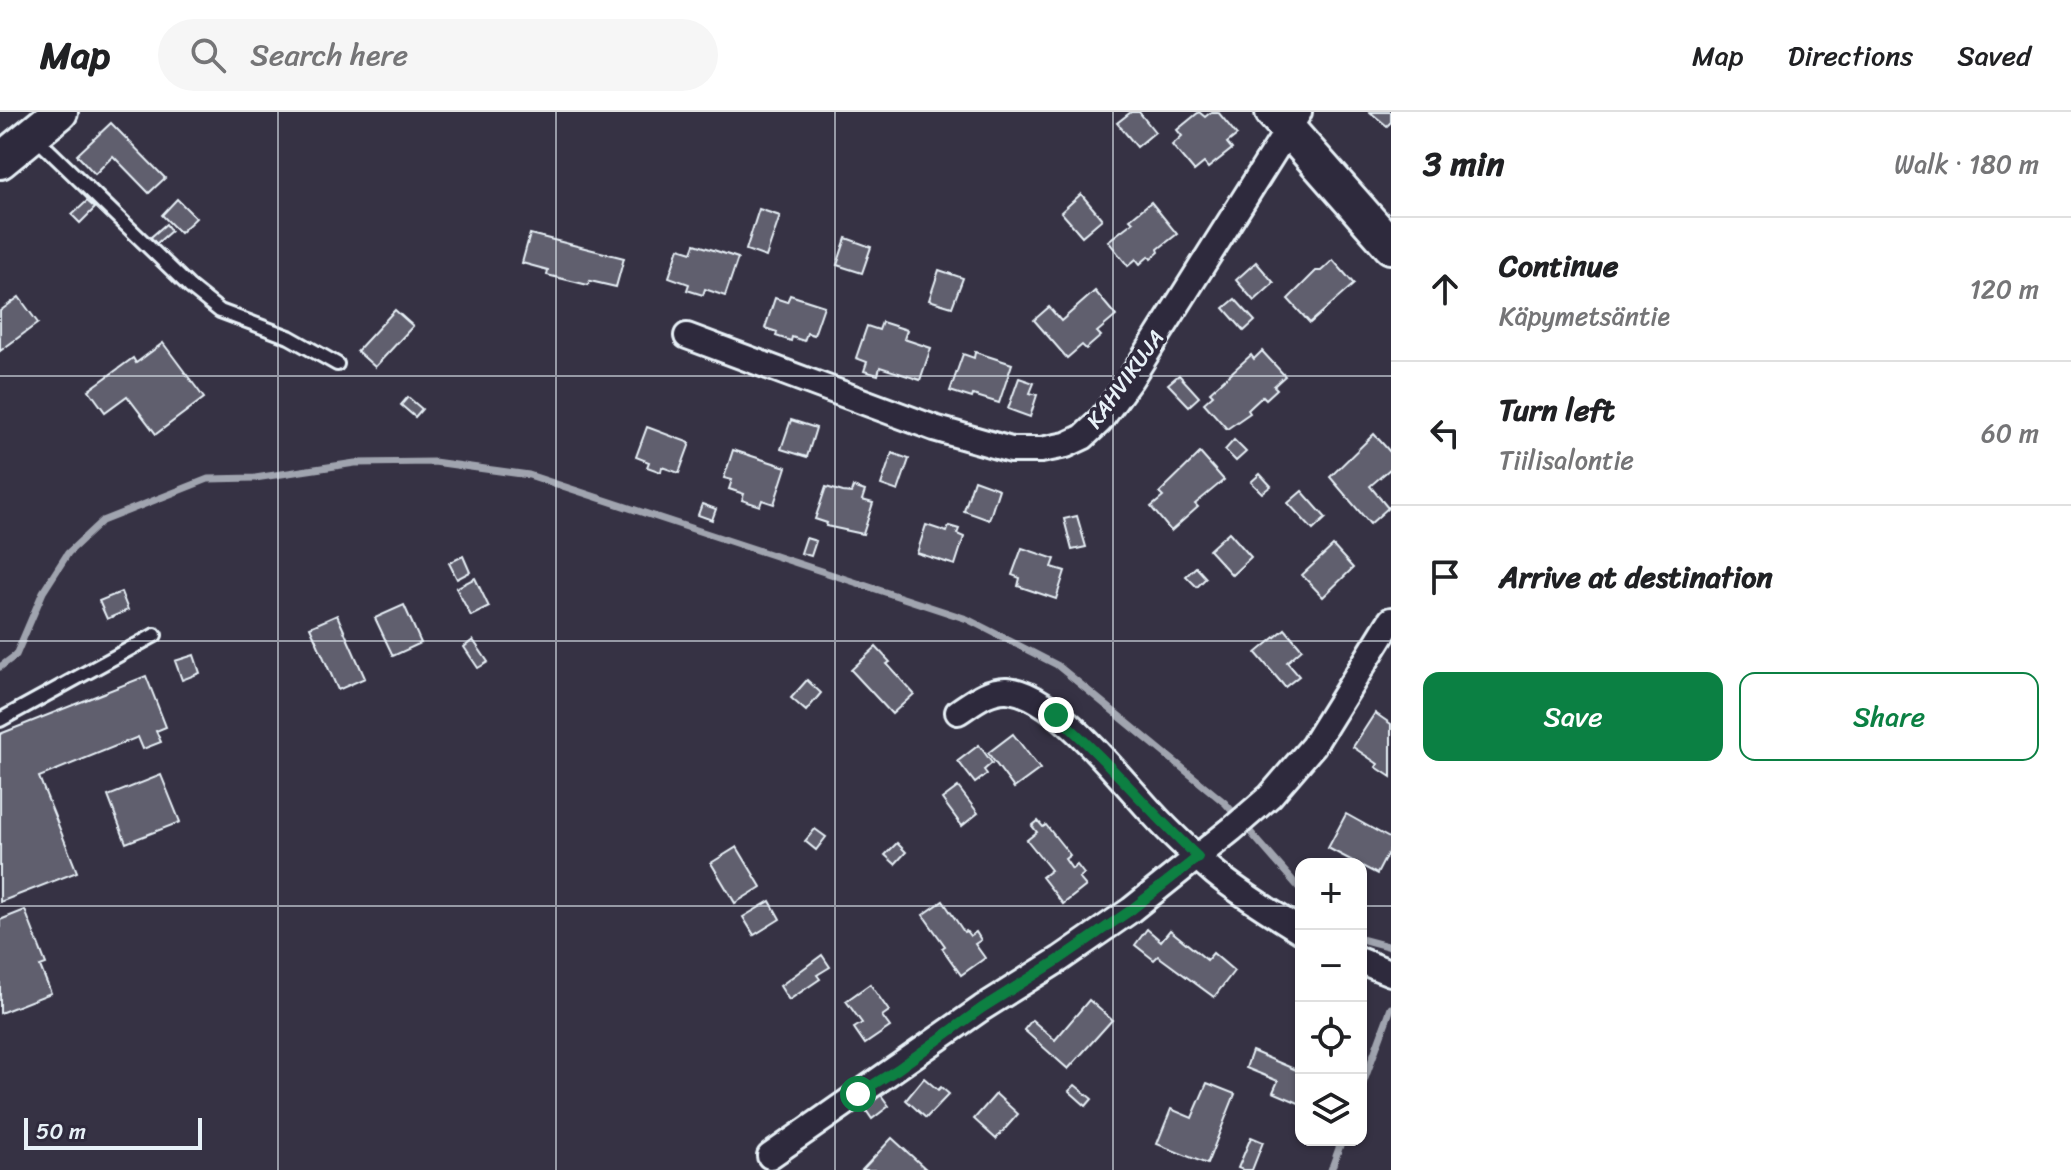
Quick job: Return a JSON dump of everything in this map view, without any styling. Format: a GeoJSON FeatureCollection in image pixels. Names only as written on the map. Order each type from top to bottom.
{"type":"FeatureCollection","features":[{"type":"Feature","properties":{"kind":"street"},"geometry":{"type":"LineString","coordinates":[[11,146],[60,112]]}},
{"type":"Feature","properties":{"kind":"street"},"geometry":{"type":"LineString","coordinates":[[1286,118],[1391,246]]}},
{"type":"Feature","properties":{"kind":"street","name":"KAHVIKUJA"},"geometry":{"type":"LineString","coordinates":[[687,336],[934,428],[972,439],[1011,450],[1041,450],[1066,445],[1083,437],[1100,421],[1130,380],[1286,118]]}},
{"type":"Feature","properties":{"kind":"street"},"geometry":{"type":"LineString","coordinates":[[770,1156],[982,1008],[1131,910],[1232,829],[1270,796],[1313,746],[1391,620]]}},
{"type":"Feature","properties":{"kind":"street"},"geometry":{"type":"LineString","coordinates":[[958,712],[993,691],[1008,690],[1032,699],[1056,715],[1103,757],[1153,814],[1198,857],[1242,894],[1299,930]]}},
{"type":"Feature","properties":{"kind":"street"},"geometry":{"type":"LineString","coordinates":[[1367,963],[1391,973]]}},
{"type":"Feature","properties":{"kind":"lane"},"geometry":{"type":"LineString","coordinates":[[11,146],[220,311],[289,337],[337,364]]}},
{"type":"Feature","properties":{"kind":"lane"},"geometry":{"type":"LineString","coordinates":[[0,720],[155,635]]}},
{"type":"Feature","properties":{"kind":"building"},"geometry":{"type":"Polygon","coordinates":[[[1131,112],[1139,112],[1155,132],[1137,147],[1117,123],[1131,112]]]}},
{"type":"Feature","properties":{"kind":"building"},"geometry":{"type":"Polygon","coordinates":[[[1199,112],[1205,117],[1211,112],[1218,112],[1237,135],[1227,143],[1232,149],[1208,168],[1204,163],[1194,171],[1172,145],[1182,136],[1177,130],[1199,112]]]}},
{"type":"Feature","properties":{"kind":"building"},"geometry":{"type":"Polygon","coordinates":[[[1370,112],[1391,112],[1391,122],[1387,126],[1370,112]]]}},
{"type":"Feature","properties":{"kind":"building"},"geometry":{"type":"Polygon","coordinates":[[[111,123],[165,178],[149,193],[113,156],[95,174],[77,155],[111,123]]]}},
{"type":"Feature","properties":{"kind":"building"},"geometry":{"type":"Polygon","coordinates":[[[1081,194],[1102,219],[1082,236],[1061,212],[1081,194]]]}},
{"type":"Feature","properties":{"kind":"building"},"geometry":{"type":"Polygon","coordinates":[[[177,199],[196,218],[180,233],[162,215],[177,199]]]}},
{"type":"Feature","properties":{"kind":"building"},"geometry":{"type":"Polygon","coordinates":[[[87,201],[95,208],[80,223],[72,215],[87,201]]]}},
{"type":"Feature","properties":{"kind":"building"},"geometry":{"type":"Polygon","coordinates":[[[1151,202],[1177,234],[1151,259],[1149,256],[1140,264],[1136,259],[1128,266],[1108,241],[1133,222],[1130,219],[1151,202]]]}},
{"type":"Feature","properties":{"kind":"building"},"geometry":{"type":"Polygon","coordinates":[[[759,209],[780,216],[766,257],[746,250],[759,209]]]}},
{"type":"Feature","properties":{"kind":"building"},"geometry":{"type":"Polygon","coordinates":[[[166,224],[171,231],[156,244],[151,237],[166,224]]]}},
{"type":"Feature","properties":{"kind":"building"},"geometry":{"type":"Polygon","coordinates":[[[530,234],[624,258],[616,287],[590,281],[588,285],[547,275],[548,270],[522,263],[530,234]]]}},
{"type":"Feature","properties":{"kind":"building"},"geometry":{"type":"Polygon","coordinates":[[[846,238],[871,247],[862,273],[837,265],[846,238]]]}},
{"type":"Feature","properties":{"kind":"building"},"geometry":{"type":"Polygon","coordinates":[[[695,244],[738,258],[725,296],[705,289],[703,295],[687,290],[689,284],[669,277],[679,248],[692,252],[695,244]]]}},
{"type":"Feature","properties":{"kind":"building"},"geometry":{"type":"Polygon","coordinates":[[[1333,260],[1354,284],[1310,323],[1288,299],[1316,271],[1321,271],[1333,260]]]}},
{"type":"Feature","properties":{"kind":"building"},"geometry":{"type":"Polygon","coordinates":[[[1256,262],[1274,283],[1254,301],[1236,280],[1256,262]]]}},
{"type":"Feature","properties":{"kind":"building"},"geometry":{"type":"Polygon","coordinates":[[[939,270],[963,278],[952,307],[929,300],[939,270]]]}},
{"type":"Feature","properties":{"kind":"building"},"geometry":{"type":"Polygon","coordinates":[[[1095,291],[1116,316],[1097,332],[1101,336],[1086,349],[1082,345],[1067,358],[1034,320],[1049,307],[1061,321],[1095,291]]]}},
{"type":"Feature","properties":{"kind":"building"},"geometry":{"type":"Polygon","coordinates":[[[790,295],[824,306],[814,335],[807,333],[804,341],[776,336],[777,332],[765,328],[775,298],[787,302],[790,295]]]}},
{"type":"Feature","properties":{"kind":"building"},"geometry":{"type":"Polygon","coordinates":[[[19,297],[38,323],[0,351],[0,311],[19,297]]]}},
{"type":"Feature","properties":{"kind":"building"},"geometry":{"type":"Polygon","coordinates":[[[1235,299],[1255,321],[1244,331],[1224,308],[1235,299]]]}},
{"type":"Feature","properties":{"kind":"building"},"geometry":{"type":"Polygon","coordinates":[[[395,310],[413,326],[375,367],[357,351],[395,310]]]}},
{"type":"Feature","properties":{"kind":"building"},"geometry":{"type":"Polygon","coordinates":[[[882,322],[907,330],[904,339],[931,348],[920,380],[880,367],[878,375],[864,371],[867,362],[856,358],[867,326],[879,330],[882,322]]]}},
{"type":"Feature","properties":{"kind":"building"},"geometry":{"type":"Polygon","coordinates":[[[163,343],[204,398],[156,434],[127,396],[105,412],[89,390],[133,358],[136,363],[163,343]]]}},
{"type":"Feature","properties":{"kind":"building"},"geometry":{"type":"Polygon","coordinates":[[[1262,351],[1285,376],[1274,386],[1277,389],[1266,399],[1263,396],[1248,410],[1250,413],[1227,429],[1204,403],[1213,395],[1210,392],[1251,355],[1254,359],[1262,351]]]}},
{"type":"Feature","properties":{"kind":"building"},"geometry":{"type":"Polygon","coordinates":[[[975,352],[1012,364],[999,403],[950,391],[963,354],[974,358],[975,352]]]}},
{"type":"Feature","properties":{"kind":"building"},"geometry":{"type":"Polygon","coordinates":[[[1179,375],[1199,397],[1189,406],[1168,384],[1179,375]]]}},
{"type":"Feature","properties":{"kind":"building"},"geometry":{"type":"Polygon","coordinates":[[[1019,378],[1034,383],[1030,393],[1037,395],[1030,417],[1008,409],[1019,378]]]}},
{"type":"Feature","properties":{"kind":"building"},"geometry":{"type":"Polygon","coordinates":[[[408,397],[422,409],[415,417],[401,405],[408,397]]]}},
{"type":"Feature","properties":{"kind":"building"},"geometry":{"type":"Polygon","coordinates":[[[791,420],[816,428],[807,457],[781,449],[791,420]]]}},
{"type":"Feature","properties":{"kind":"building"},"geometry":{"type":"Polygon","coordinates":[[[647,427],[690,443],[679,473],[662,467],[661,472],[647,467],[649,462],[636,457],[647,427]]]}},
{"type":"Feature","properties":{"kind":"building"},"geometry":{"type":"Polygon","coordinates":[[[1374,434],[1391,453],[1391,468],[1370,486],[1388,508],[1370,524],[1330,477],[1374,434]]]}},
{"type":"Feature","properties":{"kind":"building"},"geometry":{"type":"Polygon","coordinates":[[[1234,440],[1246,452],[1236,461],[1225,450],[1234,440]]]}},
{"type":"Feature","properties":{"kind":"building"},"geometry":{"type":"Polygon","coordinates":[[[733,450],[786,467],[774,504],[762,500],[760,506],[742,500],[744,494],[729,489],[732,480],[724,478],[733,450]]]}},
{"type":"Feature","properties":{"kind":"building"},"geometry":{"type":"Polygon","coordinates":[[[892,453],[909,459],[898,491],[881,485],[892,453]]]}},
{"type":"Feature","properties":{"kind":"building"},"geometry":{"type":"Polygon","coordinates":[[[1200,453],[1224,480],[1195,504],[1198,507],[1171,531],[1151,507],[1163,497],[1159,493],[1200,453]]]}},
{"type":"Feature","properties":{"kind":"building"},"geometry":{"type":"Polygon","coordinates":[[[1260,474],[1271,486],[1262,493],[1251,482],[1260,474]]]}},
{"type":"Feature","properties":{"kind":"building"},"geometry":{"type":"Polygon","coordinates":[[[974,480],[999,489],[989,520],[964,511],[974,480]]]}},
{"type":"Feature","properties":{"kind":"building"},"geometry":{"type":"Polygon","coordinates":[[[826,487],[851,493],[853,487],[865,491],[862,500],[873,503],[863,534],[826,526],[827,523],[815,519],[826,487]]]}},
{"type":"Feature","properties":{"kind":"building"},"geometry":{"type":"Polygon","coordinates":[[[1302,491],[1326,518],[1313,530],[1288,503],[1302,491]]]}},
{"type":"Feature","properties":{"kind":"building"},"geometry":{"type":"Polygon","coordinates":[[[702,504],[716,509],[712,520],[698,515],[702,504]]]}},
{"type":"Feature","properties":{"kind":"building"},"geometry":{"type":"Polygon","coordinates":[[[1077,516],[1086,547],[1072,550],[1064,519],[1077,516]]]}},
{"type":"Feature","properties":{"kind":"building"},"geometry":{"type":"Polygon","coordinates":[[[926,525],[947,532],[949,526],[959,529],[957,534],[964,537],[955,565],[917,553],[926,525]]]}},
{"type":"Feature","properties":{"kind":"building"},"geometry":{"type":"Polygon","coordinates":[[[1229,532],[1251,557],[1232,575],[1209,550],[1229,532]]]}},
{"type":"Feature","properties":{"kind":"building"},"geometry":{"type":"Polygon","coordinates":[[[806,538],[816,541],[811,556],[801,553],[806,538]]]}},
{"type":"Feature","properties":{"kind":"building"},"geometry":{"type":"Polygon","coordinates":[[[1333,546],[1353,568],[1323,597],[1302,575],[1333,546]]]}},
{"type":"Feature","properties":{"kind":"building"},"geometry":{"type":"Polygon","coordinates":[[[1022,548],[1055,559],[1052,567],[1065,571],[1056,599],[1018,586],[1020,578],[1012,575],[1022,548]]]}},
{"type":"Feature","properties":{"kind":"building"},"geometry":{"type":"Polygon","coordinates":[[[463,556],[470,572],[457,579],[449,563],[463,556]]]}},
{"type":"Feature","properties":{"kind":"building"},"geometry":{"type":"Polygon","coordinates":[[[1196,567],[1206,578],[1197,587],[1186,576],[1196,567]]]}},
{"type":"Feature","properties":{"kind":"building"},"geometry":{"type":"Polygon","coordinates":[[[475,578],[489,607],[471,616],[456,588],[475,578]]]}},
{"type":"Feature","properties":{"kind":"building"},"geometry":{"type":"Polygon","coordinates":[[[121,592],[128,610],[107,619],[99,601],[121,592]]]}},
{"type":"Feature","properties":{"kind":"building"},"geometry":{"type":"Polygon","coordinates":[[[404,605],[421,643],[393,656],[375,618],[404,605]]]}},
{"type":"Feature","properties":{"kind":"building"},"geometry":{"type":"Polygon","coordinates":[[[337,615],[365,678],[338,690],[310,627],[337,615]]]}},
{"type":"Feature","properties":{"kind":"building"},"geometry":{"type":"Polygon","coordinates":[[[1285,629],[1302,649],[1287,662],[1299,676],[1285,687],[1256,653],[1285,629]]]}},
{"type":"Feature","properties":{"kind":"building"},"geometry":{"type":"Polygon","coordinates":[[[473,640],[488,662],[478,668],[464,647],[473,640]]]}},
{"type":"Feature","properties":{"kind":"building"},"geometry":{"type":"Polygon","coordinates":[[[876,647],[914,694],[892,714],[851,670],[876,647]]]}},
{"type":"Feature","properties":{"kind":"building"},"geometry":{"type":"Polygon","coordinates":[[[194,655],[200,673],[182,680],[175,661],[194,655]]]}},
{"type":"Feature","properties":{"kind":"building"},"geometry":{"type":"Polygon","coordinates":[[[146,676],[166,727],[156,731],[161,742],[143,749],[138,737],[39,777],[77,872],[0,902],[0,734],[146,676]]]}},
{"type":"Feature","properties":{"kind":"building"},"geometry":{"type":"Polygon","coordinates":[[[807,680],[821,693],[806,711],[791,698],[807,680]]]}},
{"type":"Feature","properties":{"kind":"building"},"geometry":{"type":"Polygon","coordinates":[[[1375,713],[1391,724],[1391,777],[1353,747],[1375,713]]]}},
{"type":"Feature","properties":{"kind":"building"},"geometry":{"type":"Polygon","coordinates":[[[1013,734],[1040,769],[1014,788],[988,753],[1013,734]]]}},
{"type":"Feature","properties":{"kind":"building"},"geometry":{"type":"Polygon","coordinates":[[[979,745],[992,763],[984,770],[987,774],[975,783],[958,761],[979,745]]]}},
{"type":"Feature","properties":{"kind":"building"},"geometry":{"type":"Polygon","coordinates":[[[161,775],[180,822],[126,843],[108,796],[161,775]]]}},
{"type":"Feature","properties":{"kind":"building"},"geometry":{"type":"Polygon","coordinates":[[[958,787],[978,813],[962,826],[942,799],[958,787]]]}},
{"type":"Feature","properties":{"kind":"building"},"geometry":{"type":"Polygon","coordinates":[[[1346,814],[1391,839],[1391,847],[1377,874],[1367,869],[1367,858],[1347,858],[1328,848],[1346,814]]]}},
{"type":"Feature","properties":{"kind":"building"},"geometry":{"type":"Polygon","coordinates":[[[1038,821],[1043,827],[1046,825],[1070,855],[1065,859],[1072,869],[1077,865],[1084,874],[1079,878],[1086,886],[1063,904],[1042,877],[1051,870],[1027,840],[1037,832],[1032,826],[1038,821]]]}},
{"type":"Feature","properties":{"kind":"building"},"geometry":{"type":"Polygon","coordinates":[[[815,829],[826,837],[816,850],[805,841],[815,829]]]}},
{"type":"Feature","properties":{"kind":"building"},"geometry":{"type":"Polygon","coordinates":[[[897,843],[906,852],[895,864],[885,855],[897,843]]]}},
{"type":"Feature","properties":{"kind":"building"},"geometry":{"type":"Polygon","coordinates":[[[737,847],[761,887],[735,903],[711,863],[737,847]]]}},
{"type":"Feature","properties":{"kind":"building"},"geometry":{"type":"Polygon","coordinates":[[[770,901],[780,919],[754,935],[743,917],[770,901]]]}},
{"type":"Feature","properties":{"kind":"building"},"geometry":{"type":"Polygon","coordinates":[[[943,901],[964,932],[970,936],[976,932],[981,940],[975,944],[985,958],[961,975],[923,915],[943,901]]]}},
{"type":"Feature","properties":{"kind":"building"},"geometry":{"type":"Polygon","coordinates":[[[25,910],[46,964],[40,966],[51,993],[0,1013],[0,920],[25,910]]]}},
{"type":"Feature","properties":{"kind":"building"},"geometry":{"type":"Polygon","coordinates":[[[1147,929],[1161,941],[1170,930],[1207,960],[1213,953],[1234,971],[1214,997],[1158,956],[1154,960],[1135,945],[1147,929]]]}},
{"type":"Feature","properties":{"kind":"building"},"geometry":{"type":"Polygon","coordinates":[[[822,955],[830,967],[817,975],[820,979],[789,1000],[780,986],[822,955]]]}},
{"type":"Feature","properties":{"kind":"building"},"geometry":{"type":"Polygon","coordinates":[[[870,984],[889,1011],[882,1016],[890,1027],[865,1044],[854,1028],[862,1023],[846,1001],[870,984]]]}},
{"type":"Feature","properties":{"kind":"building"},"geometry":{"type":"Polygon","coordinates":[[[1089,1000],[1112,1020],[1068,1069],[1024,1030],[1032,1020],[1055,1040],[1089,1000]]]}},
{"type":"Feature","properties":{"kind":"building"},"geometry":{"type":"Polygon","coordinates":[[[1252,1051],[1295,1069],[1295,1101],[1273,1092],[1278,1081],[1246,1068],[1252,1051]]]}},
{"type":"Feature","properties":{"kind":"building"},"geometry":{"type":"Polygon","coordinates":[[[924,1078],[938,1090],[941,1087],[949,1094],[926,1118],[906,1100],[924,1078]]]}},
{"type":"Feature","properties":{"kind":"building"},"geometry":{"type":"Polygon","coordinates":[[[1207,1083],[1235,1094],[1207,1164],[1157,1144],[1171,1109],[1192,1118],[1207,1083]]]}},
{"type":"Feature","properties":{"kind":"building"},"geometry":{"type":"Polygon","coordinates":[[[1075,1085],[1092,1099],[1086,1106],[1069,1091],[1075,1085]]]}},
{"type":"Feature","properties":{"kind":"building"},"geometry":{"type":"Polygon","coordinates":[[[878,1091],[889,1106],[872,1119],[861,1103],[878,1091]]]}},
{"type":"Feature","properties":{"kind":"building"},"geometry":{"type":"Polygon","coordinates":[[[996,1094],[1018,1114],[996,1139],[974,1119],[996,1094]]]}},
{"type":"Feature","properties":{"kind":"building"},"geometry":{"type":"Polygon","coordinates":[[[1251,1137],[1263,1142],[1252,1170],[1243,1170],[1238,1168],[1251,1137]]]}},
{"type":"Feature","properties":{"kind":"building"},"geometry":{"type":"Polygon","coordinates":[[[892,1138],[927,1170],[862,1170],[892,1138]]]}},
{"type":"Feature","properties":{"kind":"waterway"},"geometry":{"type":"LineString","coordinates":[[0,667],[16,655],[43,592],[68,553],[102,521],[208,479],[255,478],[355,463],[434,462],[529,475],[967,619],[1057,665],[1225,803],[1295,883]]}},
{"type":"Feature","properties":{"kind":"waterway"},"geometry":{"type":"LineString","coordinates":[[1367,941],[1391,947]]}},
{"type":"Feature","properties":{"kind":"waterway"},"geometry":{"type":"LineString","coordinates":[[1367,1074],[1391,1008]]}},
{"type":"Feature","properties":{"kind":"waterway"},"geometry":{"type":"LineString","coordinates":[[1331,1170],[1340,1146]]}},
{"type":"Feature","properties":{"kind":"route"},"geometry":{"type":"LineString","coordinates":[[858,1094],[1131,910],[1198,857],[1153,814],[1103,757],[1056,715]]}}]}
